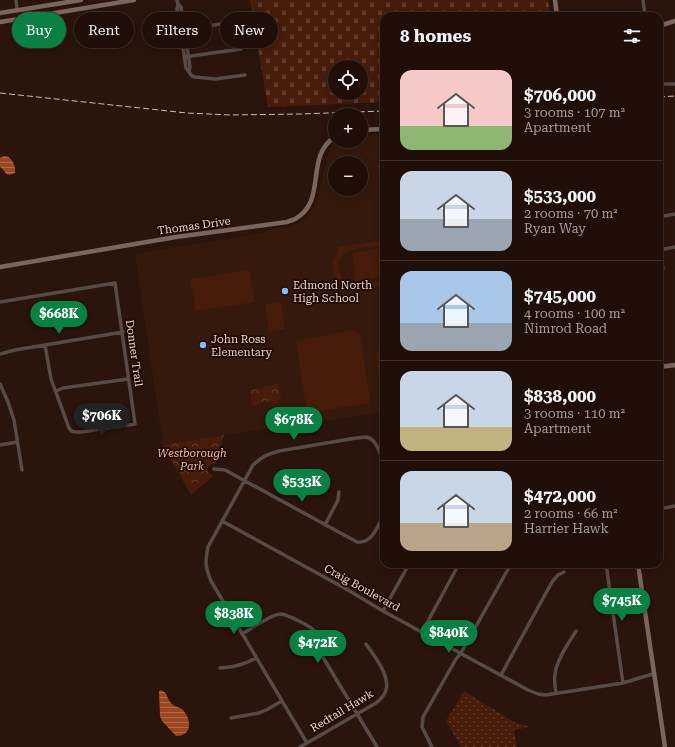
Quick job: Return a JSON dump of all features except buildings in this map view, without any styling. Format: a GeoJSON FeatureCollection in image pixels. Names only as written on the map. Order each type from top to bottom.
{"type":"FeatureCollection","features":[{"type":"Feature","properties":{"kind":"main road"},"geometry":{"type":"LineString","coordinates":[[0,14],[81,0]]}},
{"type":"Feature","properties":{"kind":"main road"},"geometry":{"type":"LineString","coordinates":[[63,12],[134,0]]}},
{"type":"Feature","properties":{"kind":"main road"},"geometry":{"type":"LineString","coordinates":[[555,0],[556,12]]}},
{"type":"Feature","properties":{"kind":"main road"},"geometry":{"type":"LineString","coordinates":[[0,22],[12,20]]}},
{"type":"Feature","properties":{"kind":"main road"},"geometry":{"type":"LineString","coordinates":[[663,25],[675,21]]}},
{"type":"Feature","properties":{"kind":"main road"},"geometry":{"type":"LineString","coordinates":[[368,130],[380,129]]}},
{"type":"Feature","properties":{"kind":"main road","name":"Thomas Drive"},"geometry":{"type":"LineString","coordinates":[[0,267],[176,237],[287,222],[303,213],[309,205],[314,194],[319,159],[328,142]]}},
{"type":"Feature","properties":{"kind":"main road"},"geometry":{"type":"LineString","coordinates":[[663,366],[675,364]]}},
{"type":"Feature","properties":{"kind":"main road"},"geometry":{"type":"LineString","coordinates":[[639,568],[665,747]]}},
{"type":"Feature","properties":{"kind":"street"},"geometry":{"type":"LineString","coordinates":[[16,0],[17,10]]}},
{"type":"Feature","properties":{"kind":"street"},"geometry":{"type":"LineString","coordinates":[[643,0],[644,12]]}},
{"type":"Feature","properties":{"kind":"street"},"geometry":{"type":"LineString","coordinates":[[178,2],[178,12]]}},
{"type":"Feature","properties":{"kind":"street"},"geometry":{"type":"LineString","coordinates":[[185,48],[186,57],[190,68],[189,72],[196,78],[215,80],[245,75]]}},
{"type":"Feature","properties":{"kind":"street"},"geometry":{"type":"LineString","coordinates":[[186,57],[241,49]]}},
{"type":"Feature","properties":{"kind":"street"},"geometry":{"type":"LineString","coordinates":[[663,84],[675,84]]}},
{"type":"Feature","properties":{"kind":"street"},"geometry":{"type":"LineString","coordinates":[[663,216],[675,214]]}},
{"type":"Feature","properties":{"kind":"street"},"geometry":{"type":"LineString","coordinates":[[663,249],[675,247]]}},
{"type":"Feature","properties":{"kind":"street","name":"Donner Trail"},"geometry":{"type":"LineString","coordinates":[[0,302],[115,283],[135,424],[81,432],[71,431],[56,391]]}},
{"type":"Feature","properties":{"kind":"street"},"geometry":{"type":"LineString","coordinates":[[0,354],[15,350],[123,332]]}},
{"type":"Feature","properties":{"kind":"street"},"geometry":{"type":"LineString","coordinates":[[46,345],[52,379],[56,391],[63,388],[128,379]]}},
{"type":"Feature","properties":{"kind":"street"},"geometry":{"type":"LineString","coordinates":[[0,384],[14,420],[22,470]]}},
{"type":"Feature","properties":{"kind":"street"},"geometry":{"type":"LineString","coordinates":[[307,743],[211,581],[205,564],[208,547],[244,480],[253,465],[260,458],[279,451],[366,437],[374,442],[380,455]]}},
{"type":"Feature","properties":{"kind":"street"},"geometry":{"type":"LineString","coordinates":[[0,445],[17,442]]}},
{"type":"Feature","properties":{"kind":"street"},"geometry":{"type":"LineString","coordinates":[[214,469],[225,470],[357,542],[364,542],[370,538],[380,521]]}},
{"type":"Feature","properties":{"kind":"street"},"geometry":{"type":"LineString","coordinates":[[325,525],[338,500],[339,492]]}},
{"type":"Feature","properties":{"kind":"street"},"geometry":{"type":"LineString","coordinates":[[663,508],[675,506]]}},
{"type":"Feature","properties":{"kind":"street","name":"Craig Boulevard"},"geometry":{"type":"LineString","coordinates":[[222,521],[341,586],[383,611],[538,694],[546,695],[623,683],[654,674]]}},
{"type":"Feature","properties":{"kind":"street"},"geometry":{"type":"LineString","coordinates":[[383,611],[407,568]]}},
{"type":"Feature","properties":{"kind":"street"},"geometry":{"type":"LineString","coordinates":[[422,632],[457,568]]}},
{"type":"Feature","properties":{"kind":"street"},"geometry":{"type":"LineString","coordinates":[[432,747],[422,727],[423,717],[509,568]]}},
{"type":"Feature","properties":{"kind":"street"},"geometry":{"type":"LineString","coordinates":[[607,568],[623,683]]}},
{"type":"Feature","properties":{"kind":"street"},"geometry":{"type":"LineString","coordinates":[[501,675],[552,582],[558,575],[564,572]]}},
{"type":"Feature","properties":{"kind":"street"},"geometry":{"type":"LineString","coordinates":[[242,634],[280,614],[286,615],[315,631],[318,635],[318,645],[321,654],[376,747]]}},
{"type":"Feature","properties":{"kind":"street"},"geometry":{"type":"LineString","coordinates":[[556,693],[555,673],[557,665],[576,631]]}},
{"type":"Feature","properties":{"kind":"street","name":"Redtail Hawk"},"geometry":{"type":"LineString","coordinates":[[300,747],[376,703],[386,692],[387,686],[384,671],[366,644]]}},
{"type":"Feature","properties":{"kind":"street"},"geometry":{"type":"LineString","coordinates":[[220,668],[246,664],[256,658]]}},
{"type":"Feature","properties":{"kind":"street"},"geometry":{"type":"LineString","coordinates":[[231,718],[259,713],[282,701]]}},
{"type":"Feature","properties":{"kind":"shaded area","name":"Edmond North High School"},"geometry":{"type":"Polygon","coordinates":[[[380,135],[380,413],[296,426],[295,424],[163,445],[135,254],[265,233],[268,230],[288,227],[301,222],[309,215],[317,201],[328,154],[331,148],[368,148],[368,136],[380,135]]]}},
{"type":"Feature","properties":{"kind":"shaded area"},"geometry":{"type":"Polygon","coordinates":[[[7,156],[13,162],[15,173],[9,175],[0,167],[0,158],[7,156]]]}},
{"type":"Feature","properties":{"kind":"shaded area"},"geometry":{"type":"Polygon","coordinates":[[[160,690],[165,692],[172,704],[182,709],[186,714],[189,727],[185,733],[176,736],[162,721],[160,716],[160,690]]]}},
{"type":"Feature","properties":{"kind":"green space"},"geometry":{"type":"Polygon","coordinates":[[[250,0],[548,0],[550,12],[380,12],[380,102],[268,107],[258,48],[278,48],[278,12],[252,12],[250,0]]]}},
{"type":"Feature","properties":{"kind":"green space"},"geometry":{"type":"Polygon","coordinates":[[[380,241],[380,246],[351,251],[343,255],[340,260],[339,270],[343,279],[353,284],[380,281],[380,286],[345,291],[344,286],[338,281],[333,271],[333,264],[338,252],[338,247],[380,241]]]}},
{"type":"Feature","properties":{"kind":"green space"},"geometry":{"type":"Polygon","coordinates":[[[380,249],[380,277],[356,281],[352,253],[380,249]]]}},
{"type":"Feature","properties":{"kind":"green space"},"geometry":{"type":"Polygon","coordinates":[[[249,270],[255,302],[196,311],[190,279],[249,270]]]}},
{"type":"Feature","properties":{"kind":"green space"},"geometry":{"type":"Polygon","coordinates":[[[281,302],[285,329],[269,332],[265,304],[281,302]]]}},
{"type":"Feature","properties":{"kind":"green space"},"geometry":{"type":"Polygon","coordinates":[[[353,330],[360,335],[370,399],[368,403],[313,412],[306,407],[296,341],[353,330]]]}},
{"type":"Feature","properties":{"kind":"green space"},"geometry":{"type":"Polygon","coordinates":[[[380,348],[380,387],[376,353],[380,348]]]}},
{"type":"Feature","properties":{"kind":"green space"},"geometry":{"type":"Polygon","coordinates":[[[277,384],[281,397],[278,404],[272,405],[271,401],[263,402],[254,406],[252,405],[250,390],[277,384]]]}},
{"type":"Feature","properties":{"kind":"green space","name":"Westborough Park"},"geometry":{"type":"Polygon","coordinates":[[[224,435],[216,463],[211,464],[208,468],[208,472],[213,476],[191,495],[163,445],[224,435]]]}},
{"type":"Feature","properties":{"kind":"green space"},"geometry":{"type":"Polygon","coordinates":[[[464,691],[514,722],[530,727],[514,730],[517,747],[461,747],[446,721],[464,691]]]}},
{"type":"Feature","properties":{"kind":"railway"},"geometry":{"type":"LineString","coordinates":[[0,93],[187,113],[230,115],[380,111]]}},
{"type":"Feature","properties":{"kind":"railway"},"geometry":{"type":"LineString","coordinates":[[663,97],[675,96]]}},
{"type":"Feature","properties":{"kind":"place","name":"Edmond North High School"},"geometry":{"type":"Point","coordinates":[285,291]}},
{"type":"Feature","properties":{"kind":"place","name":"John Ross Elementary"},"geometry":{"type":"Point","coordinates":[203,345]}}]}
